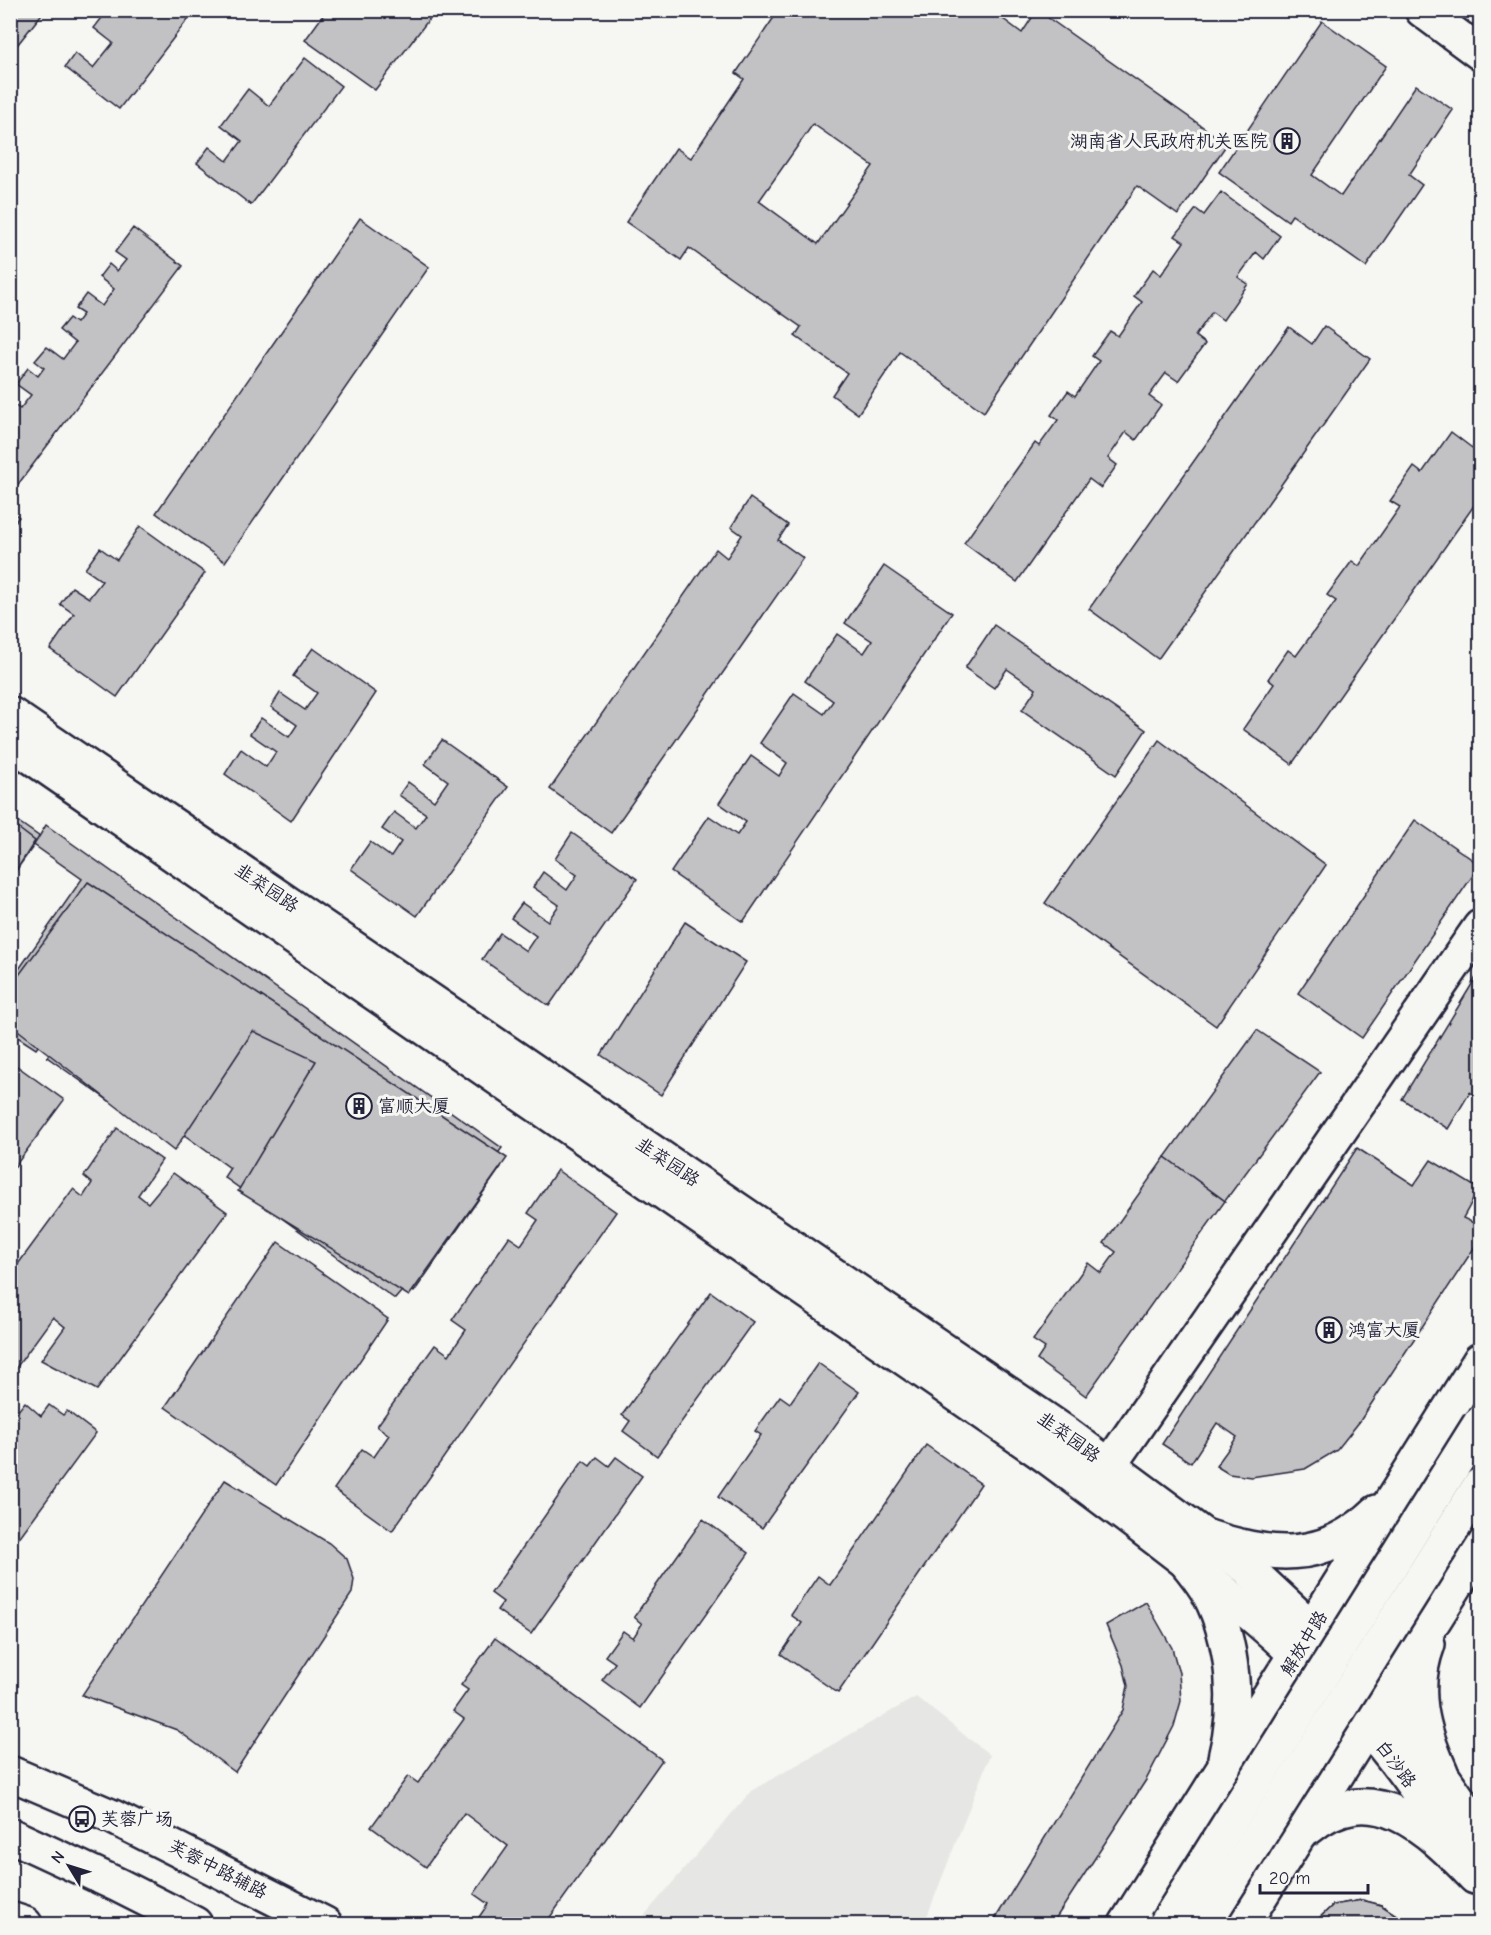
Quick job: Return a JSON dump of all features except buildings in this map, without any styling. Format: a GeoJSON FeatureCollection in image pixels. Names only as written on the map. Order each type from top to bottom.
{"type":"FeatureCollection","features":[{"type":"Feature","properties":{"kind":"street"},"geometry":{"type":"LineString","coordinates":[[1422,10],[1480,53]]}},
{"type":"Feature","properties":{"kind":"street","name":"韭菜园路"},"geometry":{"type":"LineString","coordinates":[[10,714],[1034,1412],[1109,1466],[1193,1547],[1232,1597],[1296,1655]]}},
{"type":"Feature","properties":{"kind":"street","name":"韭菜园路"},"geometry":{"type":"LineString","coordinates":[[10,742],[1016,1436],[1193,1547],[1246,1567],[1313,1628]]}},
{"type":"Feature","properties":{"kind":"street"},"geometry":{"type":"LineString","coordinates":[[1109,1466],[1480,927]]}},
{"type":"Feature","properties":{"kind":"street","name":"解放中路"},"geometry":{"type":"LineString","coordinates":[[1126,1924],[1480,1360]]}},
{"type":"Feature","properties":{"kind":"street","name":"解放中路"},"geometry":{"type":"LineString","coordinates":[[1166,1924],[1480,1423]]}},
{"type":"Feature","properties":{"kind":"street"},"geometry":{"type":"LineString","coordinates":[[1204,1924],[1480,1485]]}},
{"type":"Feature","properties":{"kind":"street"},"geometry":{"type":"LineString","coordinates":[[1220,1776],[1233,1712],[1224,1630],[1193,1547],[1277,1553],[1309,1551],[1333,1543],[1359,1526],[1398,1492]]}},
{"type":"Feature","properties":{"kind":"street"},"geometry":{"type":"LineString","coordinates":[[1243,1924],[1480,1547]]}},
{"type":"Feature","properties":{"kind":"street"},"geometry":{"type":"LineString","coordinates":[[1441,1772],[1426,1739],[1419,1709],[1419,1678],[1426,1648],[1442,1608]]}},
{"type":"Feature","properties":{"kind":"street","name":"白沙路"},"geometry":{"type":"LineString","coordinates":[[1313,1628],[1385,1700],[1441,1772],[1480,1830]]}},
{"type":"Feature","properties":{"kind":"street","name":"白沙路"},"geometry":{"type":"LineString","coordinates":[[1296,1655],[1367,1728],[1408,1779],[1478,1881]]}},
{"type":"Feature","properties":{"kind":"street","name":"芙蓉中路辅路"},"geometry":{"type":"LineString","coordinates":[[10,1773],[113,1817],[325,1924]]}},
{"type":"Feature","properties":{"kind":"street"},"geometry":{"type":"LineString","coordinates":[[1300,1834],[1318,1819],[1343,1808],[1372,1804],[1398,1812],[1425,1830],[1449,1849],[1478,1881]]}},
{"type":"Feature","properties":{"kind":"street"},"geometry":{"type":"LineString","coordinates":[[10,1835],[57,1855],[195,1924]]}},
{"type":"Feature","properties":{"kind":"street"},"geometry":{"type":"LineString","coordinates":[[10,1919],[25,1924]]}},
{"type":"Feature","properties":{"kind":"shaded area"},"geometry":{"type":"Polygon","coordinates":[[[916,1697],[990,1755],[924,1924],[637,1924],[751,1791],[916,1697]]]}},
{"type":"Feature","properties":{"kind":"place","name":"湖南省人民政府机关医院"},"geometry":{"type":"Point","coordinates":[1287,141]}},
{"type":"Feature","properties":{"kind":"place","name":"富顺大厦"},"geometry":{"type":"Point","coordinates":[359,1106]}},
{"type":"Feature","properties":{"kind":"place","name":"鸿富大厦"},"geometry":{"type":"Point","coordinates":[1329,1330]}},
{"type":"Feature","properties":{"kind":"place","name":"芙蓉广场"},"geometry":{"type":"Point","coordinates":[82,1819]}}]}
